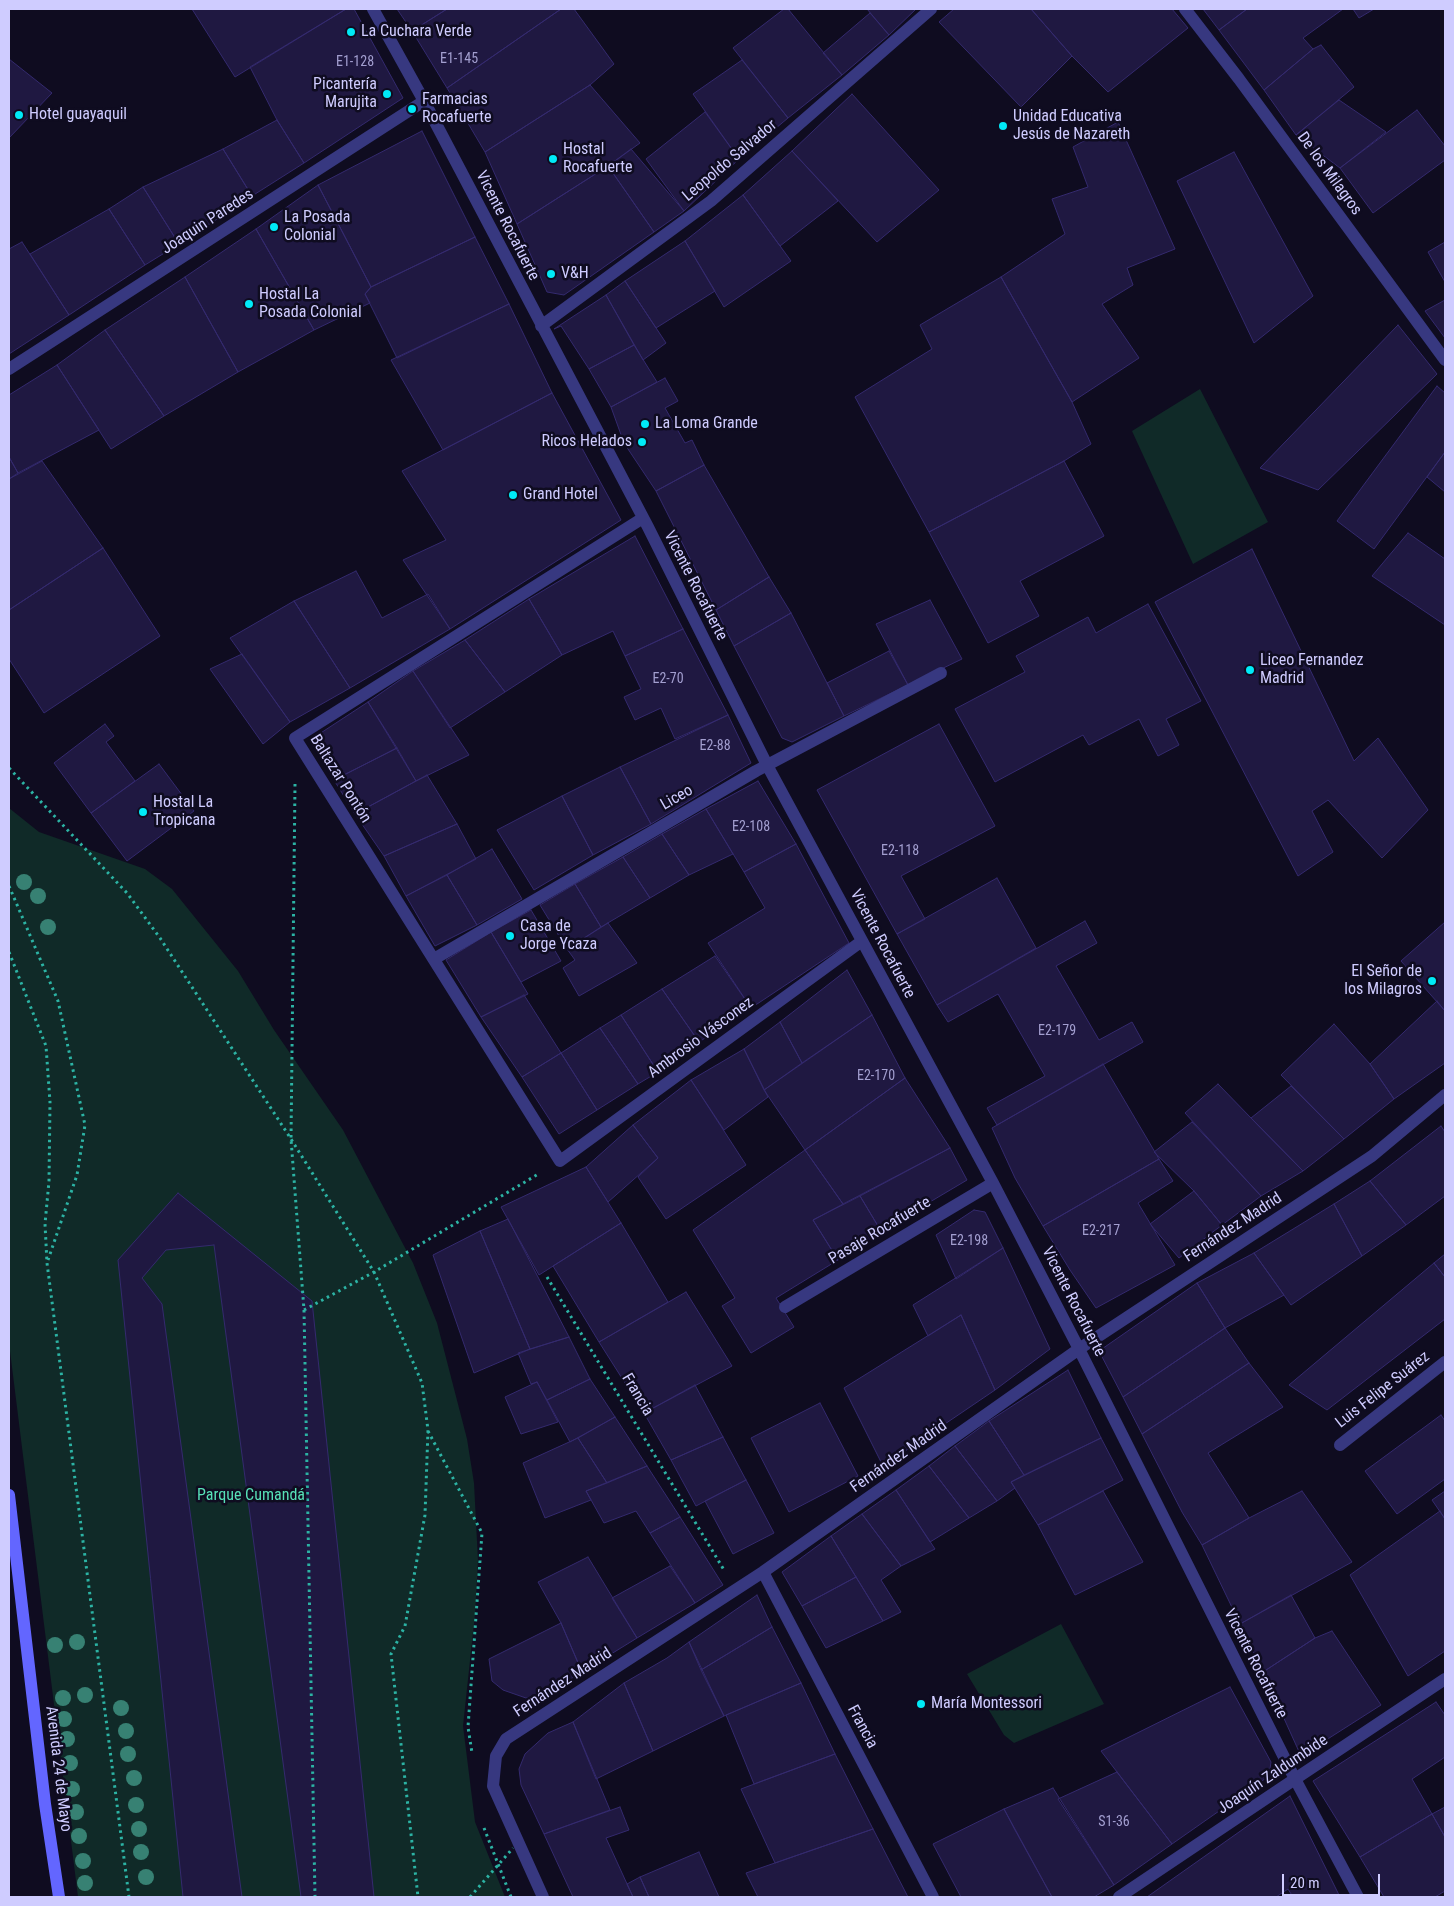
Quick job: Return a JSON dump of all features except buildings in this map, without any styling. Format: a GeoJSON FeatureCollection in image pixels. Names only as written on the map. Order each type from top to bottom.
{"type":"FeatureCollection","features":[{"type":"Feature","properties":{"kind":"main road","name":"Avenida 24 de Mayo"},"geometry":{"type":"LineString","coordinates":[[9,1495],[45,1804],[59,1897]]}},
{"type":"Feature","properties":{"kind":"street","name":"Vicente Rocafuerte"},"geometry":{"type":"LineString","coordinates":[[374,9],[643,518],[767,765],[993,1183],[1079,1349],[1295,1780],[1358,1897]]}},
{"type":"Feature","properties":{"kind":"street","name":"Leopoldo Salvador"},"geometry":{"type":"LineString","coordinates":[[541,326],[712,201],[931,9]]}},
{"type":"Feature","properties":{"kind":"street","name":"De los Milagros"},"geometry":{"type":"LineString","coordinates":[[1185,9],[1251,95],[1445,360]]}},
{"type":"Feature","properties":{"kind":"street","name":"Joaquin Paredes"},"geometry":{"type":"LineString","coordinates":[[9,370],[424,101]]}},
{"type":"Feature","properties":{"kind":"street","name":"Baltazar Pontón"},"geometry":{"type":"LineString","coordinates":[[560,1161],[295,738],[643,518]]}},
{"type":"Feature","properties":{"kind":"street","name":"Liceo"},"geometry":{"type":"LineString","coordinates":[[434,959],[767,765],[941,673]]}},
{"type":"Feature","properties":{"kind":"street","name":"Ambrosio Vásconez"},"geometry":{"type":"LineString","coordinates":[[560,1161],[862,941]]}},
{"type":"Feature","properties":{"kind":"street","name":"Fernández Madrid"},"geometry":{"type":"LineString","coordinates":[[543,1897],[492,1786],[496,1756],[506,1740],[763,1572],[1079,1349],[1372,1156],[1445,1095]]}},
{"type":"Feature","properties":{"kind":"street","name":"Pasaje Rocafuerte"},"geometry":{"type":"LineString","coordinates":[[785,1307],[993,1183]]}},
{"type":"Feature","properties":{"kind":"street","name":"Luis Felipe Suárez"},"geometry":{"type":"LineString","coordinates":[[1340,1444],[1445,1362]]}},
{"type":"Feature","properties":{"kind":"street","name":"Francia"},"geometry":{"type":"LineString","coordinates":[[763,1572],[932,1897]]}},
{"type":"Feature","properties":{"kind":"street","name":"Joaquín Zaldumbide"},"geometry":{"type":"LineString","coordinates":[[1119,1897],[1445,1679]]}},
{"type":"Feature","properties":{"kind":"path"},"geometry":{"type":"LineString","coordinates":[[9,768],[127,893],[160,938],[292,1139],[374,1272],[422,1383],[428,1430],[425,1515],[405,1626],[391,1654],[418,1897]]}},
{"type":"Feature","properties":{"kind":"path"},"geometry":{"type":"LineString","coordinates":[[295,781],[292,1139],[304,1310],[315,1897]]}},
{"type":"Feature","properties":{"kind":"path"},"geometry":{"type":"LineString","coordinates":[[9,886],[58,1001],[85,1125],[77,1175],[46,1262]]}},
{"type":"Feature","properties":{"kind":"path"},"geometry":{"type":"LineString","coordinates":[[9,952],[46,1046],[50,1102],[49,1181],[45,1224],[46,1262],[129,1897]]}},
{"type":"Feature","properties":{"kind":"path"},"geometry":{"type":"LineString","coordinates":[[304,1310],[374,1272],[560,1161]]}},
{"type":"Feature","properties":{"kind":"path","name":"Francia"},"geometry":{"type":"LineString","coordinates":[[547,1277],[715,1556]]}},
{"type":"Feature","properties":{"kind":"path"},"geometry":{"type":"LineString","coordinates":[[428,1430],[482,1534],[468,1727],[472,1754]]}},
{"type":"Feature","properties":{"kind":"path"},"geometry":{"type":"LineString","coordinates":[[483,1826],[511,1897]]}},
{"type":"Feature","properties":{"kind":"path"},"geometry":{"type":"LineString","coordinates":[[470,1897],[513,1848]]}},
{"type":"Feature","properties":{"kind":"green space"},"geometry":{"type":"Polygon","coordinates":[[[1200,389],[1268,522],[1193,564],[1132,431],[1200,389]]]}},
{"type":"Feature","properties":{"kind":"green space","name":"Parque Cumandá"},"geometry":{"type":"Polygon","coordinates":[[[9,808],[39,832],[145,869],[172,889],[238,971],[274,1030],[343,1130],[413,1263],[437,1323],[467,1439],[474,1483],[478,1561],[475,1614],[463,1726],[475,1822],[505,1897],[78,1897],[9,1343],[9,808]]]}},
{"type":"Feature","properties":{"kind":"green space"},"geometry":{"type":"Polygon","coordinates":[[[1061,1624],[1104,1704],[1014,1743],[1004,1735],[967,1674],[1061,1624]]]}},
{"type":"Feature","properties":{"kind":"place","name":"La Cuchara Verde"},"geometry":{"type":"Point","coordinates":[351,32]}},
{"type":"Feature","properties":{"kind":"place","name":"Picantería Marujita"},"geometry":{"type":"Point","coordinates":[387,94]}},
{"type":"Feature","properties":{"kind":"place","name":"Farmacias Rocafuerte"},"geometry":{"type":"Point","coordinates":[412,109]}},
{"type":"Feature","properties":{"kind":"place","name":"Hotel guayaquil"},"geometry":{"type":"Point","coordinates":[19,115]}},
{"type":"Feature","properties":{"kind":"place","name":"Unidad Educativa Jesús de Nazareth"},"geometry":{"type":"Point","coordinates":[1003,126]}},
{"type":"Feature","properties":{"kind":"place","name":"Hostal Rocafuerte"},"geometry":{"type":"Point","coordinates":[553,159]}},
{"type":"Feature","properties":{"kind":"place","name":"La Posada Colonial"},"geometry":{"type":"Point","coordinates":[274,227]}},
{"type":"Feature","properties":{"kind":"place","name":"V&H"},"geometry":{"type":"Point","coordinates":[551,274]}},
{"type":"Feature","properties":{"kind":"place","name":"Hostal La Posada Colonial"},"geometry":{"type":"Point","coordinates":[249,304]}},
{"type":"Feature","properties":{"kind":"place","name":"La Loma Grande"},"geometry":{"type":"Point","coordinates":[645,424]}},
{"type":"Feature","properties":{"kind":"place","name":"Ricos Helados"},"geometry":{"type":"Point","coordinates":[642,442]}},
{"type":"Feature","properties":{"kind":"place","name":"Grand Hotel"},"geometry":{"type":"Point","coordinates":[513,495]}},
{"type":"Feature","properties":{"kind":"place","name":"Liceo Fernandez Madrid"},"geometry":{"type":"Point","coordinates":[1250,670]}},
{"type":"Feature","properties":{"kind":"place","name":"Hostal La Tropicana"},"geometry":{"type":"Point","coordinates":[143,812]}},
{"type":"Feature","properties":{"kind":"place","name":"Casa de Jorge Ycaza"},"geometry":{"type":"Point","coordinates":[510,936]}},
{"type":"Feature","properties":{"kind":"place","name":"El Señor de los Milagros"},"geometry":{"type":"Point","coordinates":[1432,981]}},
{"type":"Feature","properties":{"kind":"place","name":"María Montessori"},"geometry":{"type":"Point","coordinates":[921,1704]}}]}
